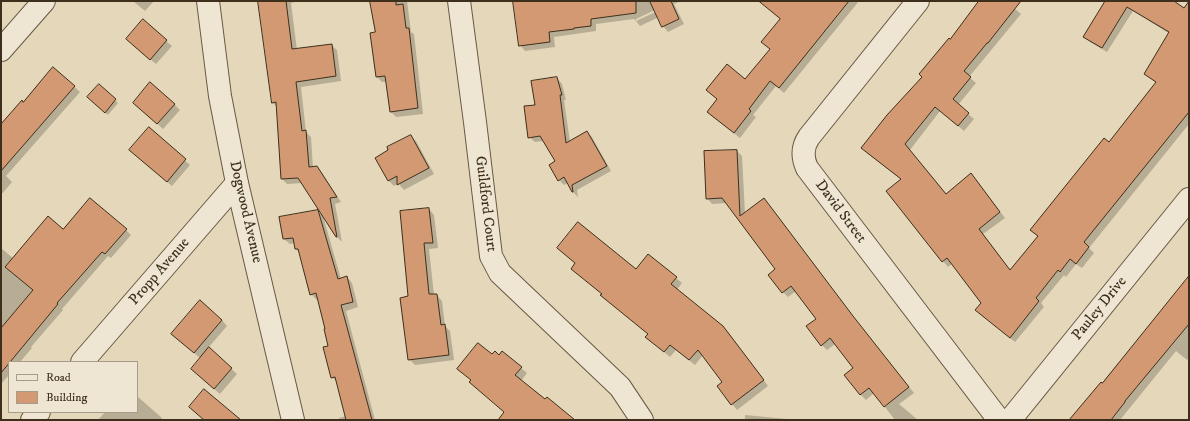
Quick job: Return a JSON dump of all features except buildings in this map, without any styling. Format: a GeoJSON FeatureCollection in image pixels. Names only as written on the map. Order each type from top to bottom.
{"type":"FeatureCollection","features":[{"type":"Feature","properties":{"kind":"street"},"geometry":{"type":"LineString","coordinates":[[1,50],[44,1]]}},
{"type":"Feature","properties":{"kind":"street","name":"Dogwood Avenue"},"geometry":{"type":"LineString","coordinates":[[208,1],[220,96],[237,183],[293,420]]}},
{"type":"Feature","properties":{"kind":"street","name":"Guildford Court"},"geometry":{"type":"LineString","coordinates":[[459,1],[475,122],[490,256],[500,273],[620,387],[642,420]]}},
{"type":"Feature","properties":{"kind":"street","name":"David Street"},"geometry":{"type":"LineString","coordinates":[[918,1],[809,137],[805,143],[804,162],[807,168],[999,420]]}},
{"type":"Feature","properties":{"kind":"street","name":"Propp Avenue"},"geometry":{"type":"LineString","coordinates":[[83,361],[237,183]]}},
{"type":"Feature","properties":{"kind":"street","name":"Pauley Drive"},"geometry":{"type":"LineString","coordinates":[[1010,420],[1189,199]]}}]}
